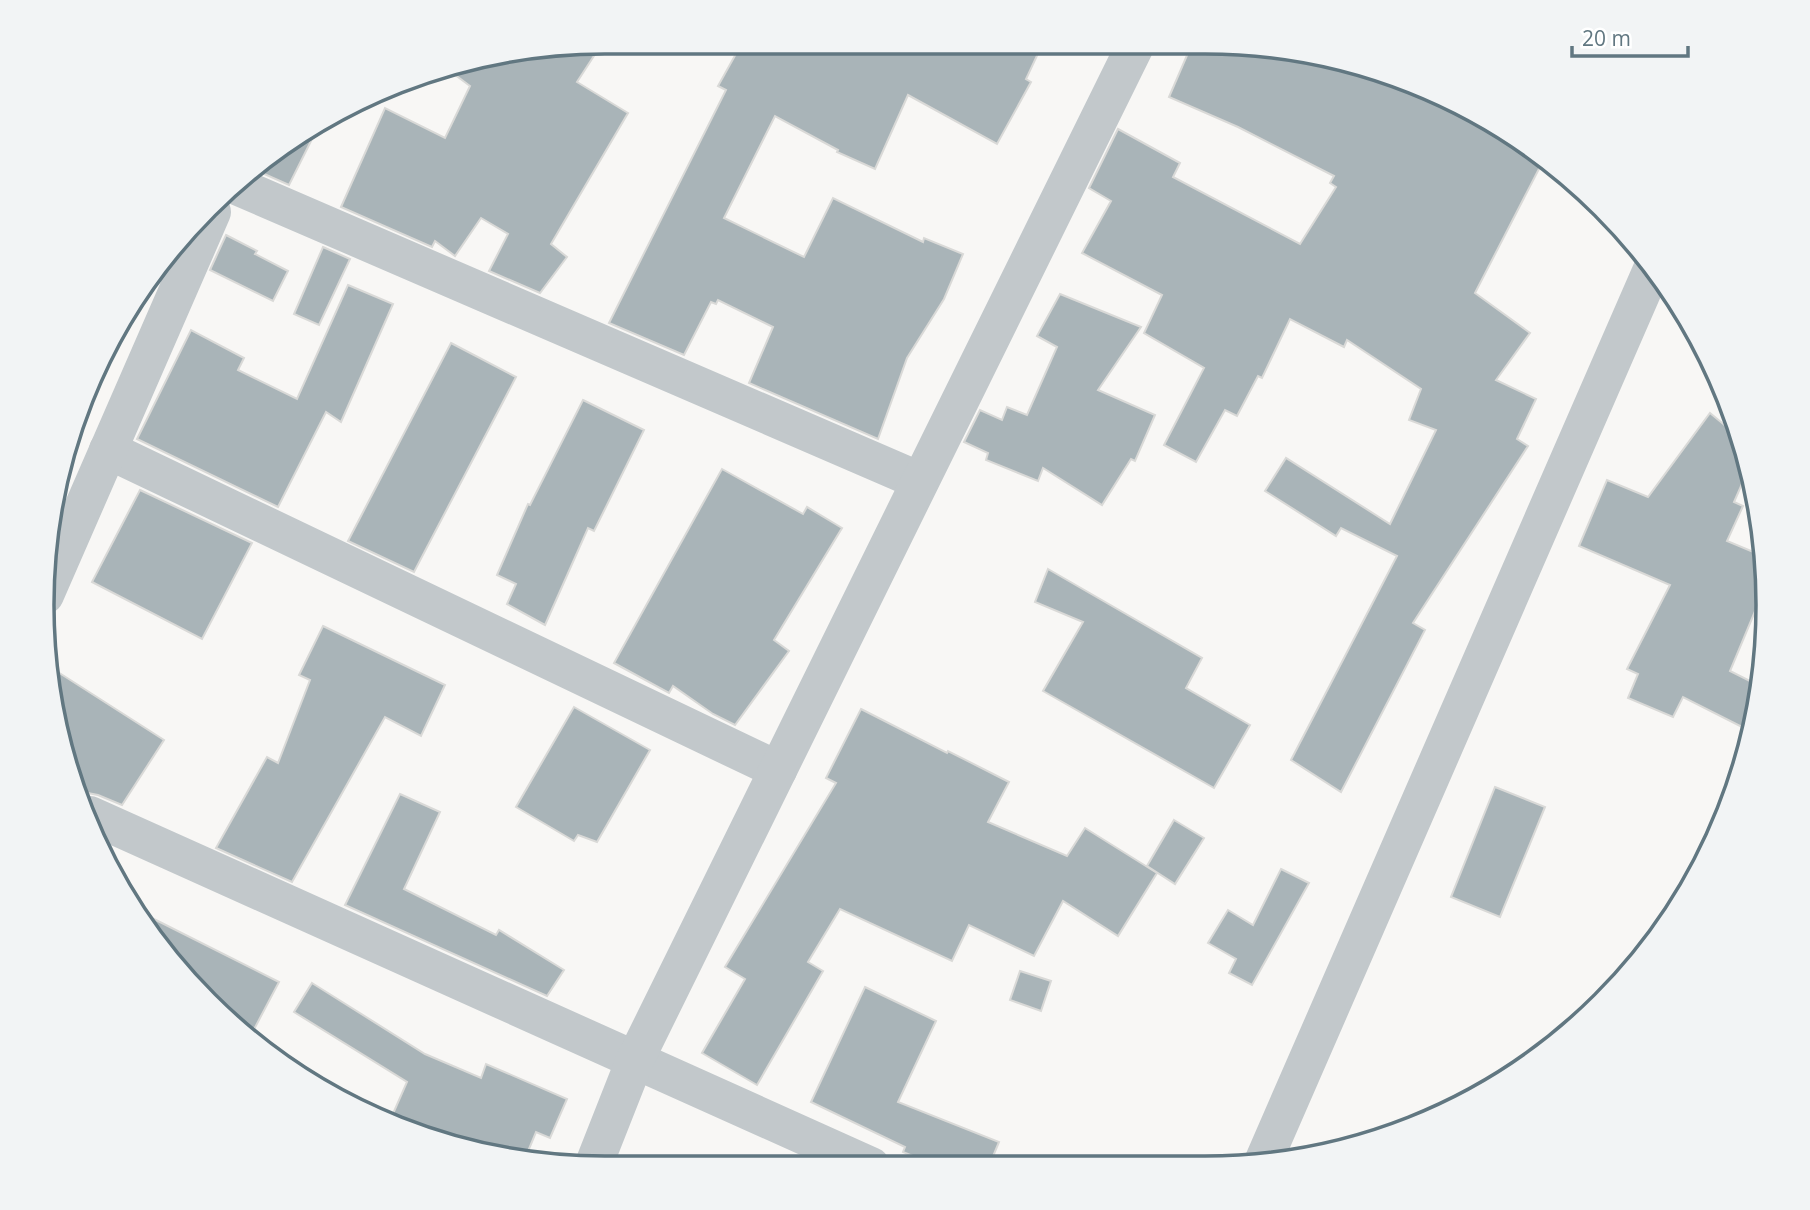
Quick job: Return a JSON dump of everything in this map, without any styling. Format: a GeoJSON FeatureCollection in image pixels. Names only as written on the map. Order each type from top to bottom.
{"type":"FeatureCollection","features":[{"type":"Feature","properties":{"kind":"street"},"geometry":{"type":"LineString","coordinates":[[597,1156],[635,1060],[1131,54]]}},
{"type":"Feature","properties":{"kind":"street"},"geometry":{"type":"LineString","coordinates":[[244,189],[920,481]]}},
{"type":"Feature","properties":{"kind":"street"},"geometry":{"type":"LineString","coordinates":[[55,572],[205,227]]}},
{"type":"Feature","properties":{"kind":"street"},"geometry":{"type":"LineString","coordinates":[[1267,1152],[1648,278]]}},
{"type":"Feature","properties":{"kind":"street"},"geometry":{"type":"LineString","coordinates":[[108,450],[778,770]]}},
{"type":"Feature","properties":{"kind":"street"},"geometry":{"type":"LineString","coordinates":[[97,818],[849,1156]]}},
{"type":"Feature","properties":{"kind":"building"},"geometry":{"type":"Polygon","coordinates":[[[595,54],[577,82],[628,113],[551,244],[567,257],[540,293],[489,271],[508,234],[481,218],[455,256],[435,241],[432,247],[341,207],[385,108],[445,138],[470,86],[455,75],[533,59],[595,54]]]}},
{"type":"Feature","properties":{"kind":"building"},"geometry":{"type":"Polygon","coordinates":[[[736,54],[1038,54],[1026,79],[1031,82],[997,144],[908,95],[875,169],[837,152],[838,150],[775,116],[724,218],[804,257],[833,198],[923,242],[924,238],[963,254],[944,299],[907,358],[878,439],[749,383],[773,327],[718,300],[716,304],[711,302],[684,355],[609,323],[726,90],[718,86],[736,54]]]}},
{"type":"Feature","properties":{"kind":"building"},"geometry":{"type":"Polygon","coordinates":[[[1188,54],[1241,55],[1312,65],[1382,83],[1416,96],[1480,128],[1540,168],[1475,293],[1530,333],[1496,380],[1536,399],[1517,439],[1528,446],[1413,623],[1425,630],[1341,792],[1291,760],[1397,556],[1341,528],[1336,536],[1265,491],[1286,458],[1390,524],[1436,430],[1409,420],[1421,389],[1347,340],[1344,347],[1290,319],[1262,378],[1258,376],[1237,416],[1225,410],[1196,462],[1164,445],[1204,368],[1144,333],[1162,295],[1082,253],[1111,201],[1089,188],[1118,129],[1180,163],[1173,177],[1300,244],[1336,187],[1330,183],[1334,176],[1238,127],[1169,97],[1188,54]]]}},
{"type":"Feature","properties":{"kind":"building"},"geometry":{"type":"Polygon","coordinates":[[[312,139],[289,185],[263,174],[312,139]]]}},
{"type":"Feature","properties":{"kind":"building"},"geometry":{"type":"Polygon","coordinates":[[[226,235],[288,271],[273,301],[210,270],[226,235]]]}},
{"type":"Feature","properties":{"kind":"building"},"geometry":{"type":"Polygon","coordinates":[[[323,247],[350,259],[319,325],[294,314],[323,247]]]}},
{"type":"Feature","properties":{"kind":"building"},"geometry":{"type":"Polygon","coordinates":[[[348,285],[393,304],[341,422],[326,412],[278,507],[137,439],[191,330],[244,358],[238,370],[297,399],[348,285]]]}},
{"type":"Feature","properties":{"kind":"building"},"geometry":{"type":"Polygon","coordinates":[[[1060,294],[1141,327],[1098,390],[1155,415],[1135,461],[1131,459],[1102,505],[1043,468],[1038,481],[986,460],[988,453],[964,442],[980,410],[1002,420],[1007,407],[1027,415],[1057,347],[1037,336],[1060,294]]]}},
{"type":"Feature","properties":{"kind":"building"},"geometry":{"type":"Polygon","coordinates":[[[451,343],[516,377],[414,572],[348,541],[451,343]]]}},
{"type":"Feature","properties":{"kind":"building"},"geometry":{"type":"Polygon","coordinates":[[[583,400],[644,430],[594,531],[588,528],[545,625],[507,604],[516,584],[497,575],[528,504],[530,505],[583,400]]]}},
{"type":"Feature","properties":{"kind":"building"},"geometry":{"type":"Polygon","coordinates":[[[1710,413],[1726,427],[1742,484],[1734,502],[1743,506],[1727,541],[1753,552],[1755,569],[1756,609],[1730,671],[1750,681],[1742,727],[1683,697],[1673,717],[1628,698],[1638,674],[1627,669],[1670,585],[1579,546],[1607,480],[1648,497],[1710,413]]]}},
{"type":"Feature","properties":{"kind":"building"},"geometry":{"type":"Polygon","coordinates":[[[722,469],[803,514],[807,507],[842,528],[774,640],[789,651],[735,725],[713,714],[673,686],[669,693],[614,663],[722,469]]]}},
{"type":"Feature","properties":{"kind":"building"},"geometry":{"type":"Polygon","coordinates":[[[140,490],[252,543],[202,639],[92,582],[140,490]]]}},
{"type":"Feature","properties":{"kind":"building"},"geometry":{"type":"Polygon","coordinates":[[[1048,569],[1202,658],[1186,688],[1250,725],[1214,788],[1043,691],[1083,622],[1035,602],[1048,569]]]}},
{"type":"Feature","properties":{"kind":"building"},"geometry":{"type":"Polygon","coordinates":[[[323,626],[445,685],[421,736],[385,717],[292,882],[216,848],[267,757],[278,763],[310,680],[299,675],[323,626]]]}},
{"type":"Feature","properties":{"kind":"building"},"geometry":{"type":"Polygon","coordinates":[[[58,672],[164,740],[122,805],[88,793],[73,748],[58,672]]]}},
{"type":"Feature","properties":{"kind":"building"},"geometry":{"type":"Polygon","coordinates":[[[574,707],[650,750],[597,842],[578,835],[574,841],[516,807],[574,707]]]}},
{"type":"Feature","properties":{"kind":"building"},"geometry":{"type":"Polygon","coordinates":[[[861,709],[1009,782],[988,822],[1067,856],[1085,828],[1157,873],[1118,936],[1063,901],[1034,956],[969,925],[952,961],[840,909],[808,962],[823,971],[757,1085],[702,1053],[745,979],[725,967],[836,783],[826,778],[861,709]]]}},
{"type":"Feature","properties":{"kind":"building"},"geometry":{"type":"Polygon","coordinates":[[[1495,787],[1545,807],[1500,917],[1451,897],[1495,787]]]}},
{"type":"Feature","properties":{"kind":"building"},"geometry":{"type":"Polygon","coordinates":[[[400,794],[440,812],[404,889],[496,935],[499,930],[564,970],[547,996],[345,905],[400,794]]]}},
{"type":"Feature","properties":{"kind":"building"},"geometry":{"type":"Polygon","coordinates":[[[1174,820],[1204,838],[1175,884],[1147,866],[1174,820]]]}},
{"type":"Feature","properties":{"kind":"building"},"geometry":{"type":"Polygon","coordinates":[[[1281,869],[1309,883],[1252,985],[1229,973],[1236,959],[1208,943],[1228,910],[1253,925],[1281,869]]]}},
{"type":"Feature","properties":{"kind":"building"},"geometry":{"type":"Polygon","coordinates":[[[152,918],[279,982],[254,1029],[191,968],[152,918]]]}},
{"type":"Feature","properties":{"kind":"building"},"geometry":{"type":"Polygon","coordinates":[[[1020,971],[1051,981],[1041,1011],[1010,1000],[1020,971]]]}},
{"type":"Feature","properties":{"kind":"building"},"geometry":{"type":"Polygon","coordinates":[[[312,983],[425,1054],[481,1078],[486,1064],[567,1099],[550,1138],[536,1132],[528,1150],[428,1127],[393,1114],[407,1082],[294,1012],[312,983]]]}},
{"type":"Feature","properties":{"kind":"building"},"geometry":{"type":"Polygon","coordinates":[[[865,987],[936,1021],[898,1102],[999,1142],[993,1156],[913,1156],[903,1152],[905,1147],[811,1102],[865,987]]]}}]}
